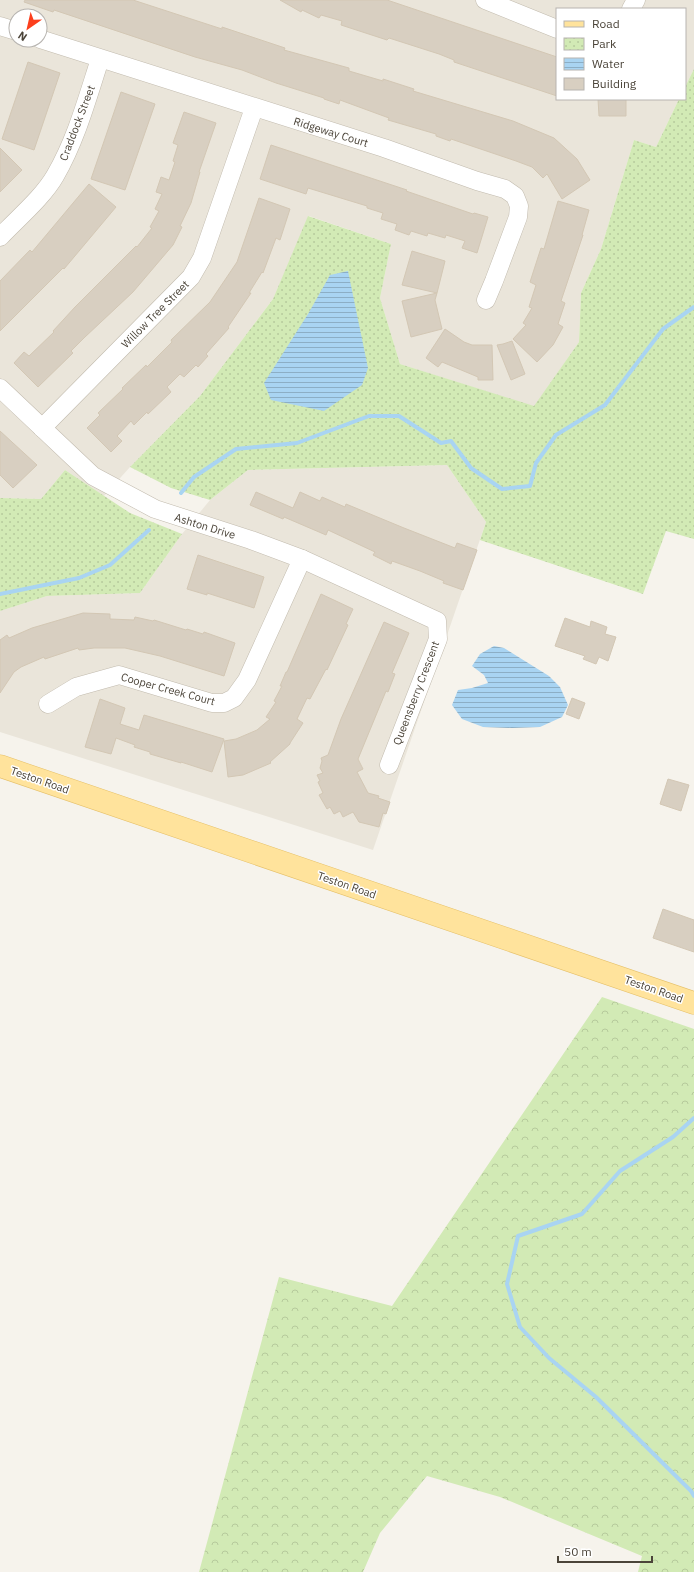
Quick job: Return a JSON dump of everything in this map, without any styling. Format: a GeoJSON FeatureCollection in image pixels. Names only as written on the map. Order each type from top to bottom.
{"type":"FeatureCollection","features":[{"type":"Feature","properties":{"kind":"main road","name":"Teston Road"},"geometry":{"type":"LineString","coordinates":[[0,766],[694,1003]]}},
{"type":"Feature","properties":{"kind":"street"},"geometry":{"type":"LineString","coordinates":[[485,0],[556,28]]}},
{"type":"Feature","properties":{"kind":"street","name":"Ridgeway Court"},"geometry":{"type":"LineString","coordinates":[[48,42],[384,148],[477,181],[505,189],[515,196],[519,206],[518,217],[486,300]]}},
{"type":"Feature","properties":{"kind":"street","name":"Craddock Street"},"geometry":{"type":"LineString","coordinates":[[0,237],[38,197],[54,177],[77,128],[100,59]]}},
{"type":"Feature","properties":{"kind":"street","name":"Willow Tree Street"},"geometry":{"type":"LineString","coordinates":[[42,428],[191,277],[202,258],[254,108]]}},
{"type":"Feature","properties":{"kind":"street","name":"Ashton Drive"},"geometry":{"type":"LineString","coordinates":[[0,388],[93,476],[155,509],[251,540],[302,559],[437,621]]}},
{"type":"Feature","properties":{"kind":"street","name":"Cooper Creek Court"},"geometry":{"type":"LineString","coordinates":[[48,704],[76,687],[119,675],[212,703],[224,703],[234,698],[247,680],[302,559]]}},
{"type":"Feature","properties":{"kind":"street","name":"Queensberry Crescent"},"geometry":{"type":"LineString","coordinates":[[389,765],[438,639],[437,621]]}},
{"type":"Feature","properties":{"kind":"shaded area"},"geometry":{"type":"Polygon","coordinates":[[[0,0],[694,0],[694,69],[686,85],[686,8],[556,8],[556,100],[679,100],[656,147],[634,140],[601,249],[581,293],[579,342],[534,407],[400,364],[380,298],[391,244],[309,216],[273,299],[200,396],[130,467],[104,496],[65,470],[41,499],[0,498],[0,0]]]}},
{"type":"Feature","properties":{"kind":"shaded area"},"geometry":{"type":"Polygon","coordinates":[[[447,465],[486,522],[373,850],[0,732],[0,611],[47,596],[140,593],[182,534],[210,500],[248,470],[447,465]]]}},
{"type":"Feature","properties":{"kind":"green space"},"geometry":{"type":"Polygon","coordinates":[[[694,69],[694,539],[666,531],[643,594],[480,540],[486,522],[447,465],[248,470],[210,500],[171,488],[130,467],[200,396],[273,299],[308,216],[391,244],[380,298],[400,364],[534,406],[579,342],[581,293],[601,249],[634,140],[656,147],[679,100],[686,100],[686,85],[694,69]]]}},
{"type":"Feature","properties":{"kind":"green space"},"geometry":{"type":"Polygon","coordinates":[[[65,470],[130,513],[182,534],[140,593],[47,596],[0,611],[0,498],[41,499],[65,470]]]}},
{"type":"Feature","properties":{"kind":"green space"},"geometry":{"type":"Polygon","coordinates":[[[602,997],[694,1029],[694,1572],[638,1572],[642,1556],[500,1497],[427,1476],[380,1533],[363,1572],[199,1572],[279,1277],[392,1306],[602,997]]]}},
{"type":"Feature","properties":{"kind":"water"},"geometry":{"type":"Polygon","coordinates":[[[348,271],[368,368],[362,385],[324,411],[271,400],[264,383],[308,314],[330,275],[348,271]]]}},
{"type":"Feature","properties":{"kind":"water"},"geometry":{"type":"Polygon","coordinates":[[[494,646],[504,648],[549,676],[560,687],[568,705],[562,717],[540,727],[512,728],[483,727],[462,719],[452,705],[458,690],[472,688],[488,683],[484,675],[472,666],[480,654],[494,646]]]}},
{"type":"Feature","properties":{"kind":"building"},"geometry":{"type":"Polygon","coordinates":[[[25,0],[133,0],[222,29],[222,27],[285,48],[284,50],[349,68],[349,71],[383,81],[383,79],[414,89],[413,91],[513,121],[554,138],[577,159],[590,180],[562,199],[547,174],[543,178],[532,167],[516,161],[451,139],[450,141],[436,136],[436,134],[388,120],[389,118],[340,100],[339,104],[242,70],[195,57],[54,10],[53,12],[48,10],[48,8],[41,8],[24,2],[25,0]]]}},
{"type":"Feature","properties":{"kind":"building"},"geometry":{"type":"Polygon","coordinates":[[[280,0],[387,0],[556,57],[556,96],[454,62],[454,60],[439,54],[389,38],[387,40],[341,25],[342,21],[321,15],[319,18],[302,10],[301,12],[280,0]]]}},
{"type":"Feature","properties":{"kind":"building"},"geometry":{"type":"Polygon","coordinates":[[[28,62],[60,73],[34,150],[2,139],[28,62]]]}},
{"type":"Feature","properties":{"kind":"building"},"geometry":{"type":"Polygon","coordinates":[[[121,92],[155,104],[125,190],[91,179],[121,92]]]}},
{"type":"Feature","properties":{"kind":"building"},"geometry":{"type":"Polygon","coordinates":[[[598,100],[626,100],[626,116],[599,116],[598,100]]]}},
{"type":"Feature","properties":{"kind":"building"},"geometry":{"type":"Polygon","coordinates":[[[184,112],[216,123],[199,172],[191,203],[173,245],[133,292],[71,351],[73,353],[38,387],[14,363],[24,352],[29,356],[54,332],[53,331],[75,307],[136,246],[137,247],[152,228],[150,227],[159,211],[155,209],[162,194],[156,192],[161,177],[169,180],[175,162],[173,161],[178,145],[173,143],[184,112]]]}},
{"type":"Feature","properties":{"kind":"building"},"geometry":{"type":"Polygon","coordinates":[[[271,145],[407,190],[406,191],[473,214],[488,217],[477,253],[462,248],[465,241],[446,235],[445,238],[428,233],[427,236],[411,231],[409,235],[395,230],[397,224],[381,219],[383,213],[367,208],[367,206],[308,188],[306,194],[260,179],[271,145]]]}},
{"type":"Feature","properties":{"kind":"building"},"geometry":{"type":"Polygon","coordinates":[[[0,148],[22,170],[0,192],[0,148]]]}},
{"type":"Feature","properties":{"kind":"building"},"geometry":{"type":"Polygon","coordinates":[[[89,184],[116,207],[64,269],[63,268],[0,331],[0,281],[30,250],[32,252],[89,184]]]}},
{"type":"Feature","properties":{"kind":"building"},"geometry":{"type":"Polygon","coordinates":[[[259,198],[290,209],[280,240],[276,238],[263,273],[262,272],[249,293],[251,293],[228,327],[229,328],[206,354],[208,356],[198,367],[196,365],[184,377],[180,374],[167,387],[171,392],[148,414],[147,412],[134,425],[131,421],[117,436],[122,441],[111,452],[87,428],[100,415],[98,413],[123,389],[122,388],[146,365],[147,367],[172,342],[171,340],[210,302],[237,262],[259,198]]]}},
{"type":"Feature","properties":{"kind":"building"},"geometry":{"type":"Polygon","coordinates":[[[558,201],[589,210],[583,235],[561,301],[565,303],[558,324],[563,327],[553,345],[537,362],[513,339],[526,325],[523,323],[532,308],[529,307],[536,285],[530,282],[541,248],[544,249],[558,201]]]}},
{"type":"Feature","properties":{"kind":"building"},"geometry":{"type":"Polygon","coordinates":[[[412,251],[445,261],[437,293],[402,285],[412,251]]]}},
{"type":"Feature","properties":{"kind":"building"},"geometry":{"type":"Polygon","coordinates":[[[437,293],[435,300],[442,329],[411,337],[402,301],[437,293]]]}},
{"type":"Feature","properties":{"kind":"building"},"geometry":{"type":"Polygon","coordinates":[[[445,329],[464,342],[472,345],[492,345],[493,380],[478,380],[478,377],[442,362],[438,367],[426,358],[445,329]]]}},
{"type":"Feature","properties":{"kind":"building"},"geometry":{"type":"Polygon","coordinates":[[[512,341],[525,374],[511,380],[497,345],[512,341]]]}},
{"type":"Feature","properties":{"kind":"building"},"geometry":{"type":"Polygon","coordinates":[[[0,431],[37,465],[13,488],[0,475],[0,431]]]}},
{"type":"Feature","properties":{"kind":"building"},"geometry":{"type":"Polygon","coordinates":[[[256,492],[293,508],[300,492],[320,501],[322,497],[345,507],[346,504],[455,548],[457,543],[477,550],[463,590],[443,583],[444,581],[420,571],[392,561],[391,564],[373,555],[375,552],[328,530],[326,535],[284,517],[283,519],[250,505],[256,492]]]}},
{"type":"Feature","properties":{"kind":"building"},"geometry":{"type":"Polygon","coordinates":[[[198,555],[264,577],[254,608],[207,593],[207,595],[187,589],[198,555]]]}},
{"type":"Feature","properties":{"kind":"building"},"geometry":{"type":"Polygon","coordinates":[[[321,594],[353,609],[346,624],[348,625],[327,670],[326,669],[310,699],[307,698],[297,719],[303,723],[290,744],[270,762],[271,763],[243,775],[228,777],[224,741],[236,739],[257,730],[270,719],[266,717],[276,702],[274,701],[282,686],[280,686],[321,594]]]}},
{"type":"Feature","properties":{"kind":"building"},"geometry":{"type":"Polygon","coordinates":[[[83,613],[110,614],[110,619],[134,620],[135,617],[154,620],[186,630],[187,629],[203,634],[204,632],[235,643],[224,676],[160,656],[125,648],[94,648],[79,650],[78,648],[45,659],[44,657],[21,667],[14,672],[0,693],[0,640],[7,635],[9,638],[32,628],[83,613]]]}},
{"type":"Feature","properties":{"kind":"building"},"geometry":{"type":"Polygon","coordinates":[[[565,618],[590,627],[591,621],[607,627],[605,634],[616,637],[608,661],[599,657],[596,664],[583,659],[585,656],[555,646],[565,618]]]}},
{"type":"Feature","properties":{"kind":"building"},"geometry":{"type":"Polygon","coordinates":[[[384,622],[409,633],[392,673],[395,674],[388,692],[386,691],[358,759],[363,769],[357,772],[368,793],[379,796],[378,798],[390,802],[386,814],[383,813],[379,827],[359,822],[353,812],[343,817],[340,811],[334,814],[330,807],[327,809],[319,795],[323,793],[318,782],[320,781],[317,775],[323,773],[320,768],[322,761],[321,758],[328,755],[341,719],[384,622]]]}},
{"type":"Feature","properties":{"kind":"building"},"geometry":{"type":"Polygon","coordinates":[[[572,698],[585,703],[579,719],[566,714],[572,698]]]}},
{"type":"Feature","properties":{"kind":"building"},"geometry":{"type":"Polygon","coordinates":[[[100,699],[125,708],[120,724],[139,730],[144,715],[224,739],[212,772],[150,754],[150,752],[134,747],[135,745],[116,738],[111,754],[85,747],[100,699]]]}},
{"type":"Feature","properties":{"kind":"building"},"geometry":{"type":"Polygon","coordinates":[[[668,779],[689,785],[681,811],[660,804],[668,779]]]}},
{"type":"Feature","properties":{"kind":"building"},"geometry":{"type":"Polygon","coordinates":[[[663,909],[694,920],[694,952],[653,938],[663,909]]]}},
{"type":"Feature","properties":{"kind":"waterway"},"geometry":{"type":"LineString","coordinates":[[181,493],[194,477],[236,449],[297,443],[369,416],[399,416],[441,443],[451,441],[471,468],[502,489],[530,486],[536,463],[556,435],[605,405],[663,329],[694,307]]}},
{"type":"Feature","properties":{"kind":"waterway"},"geometry":{"type":"LineString","coordinates":[[0,594],[79,578],[110,565],[149,530]]}},
{"type":"Feature","properties":{"kind":"waterway"},"geometry":{"type":"LineString","coordinates":[[694,1118],[673,1137],[620,1171],[582,1214],[518,1236],[507,1284],[520,1327],[549,1358],[596,1397],[691,1491],[694,1496]]}}]}
